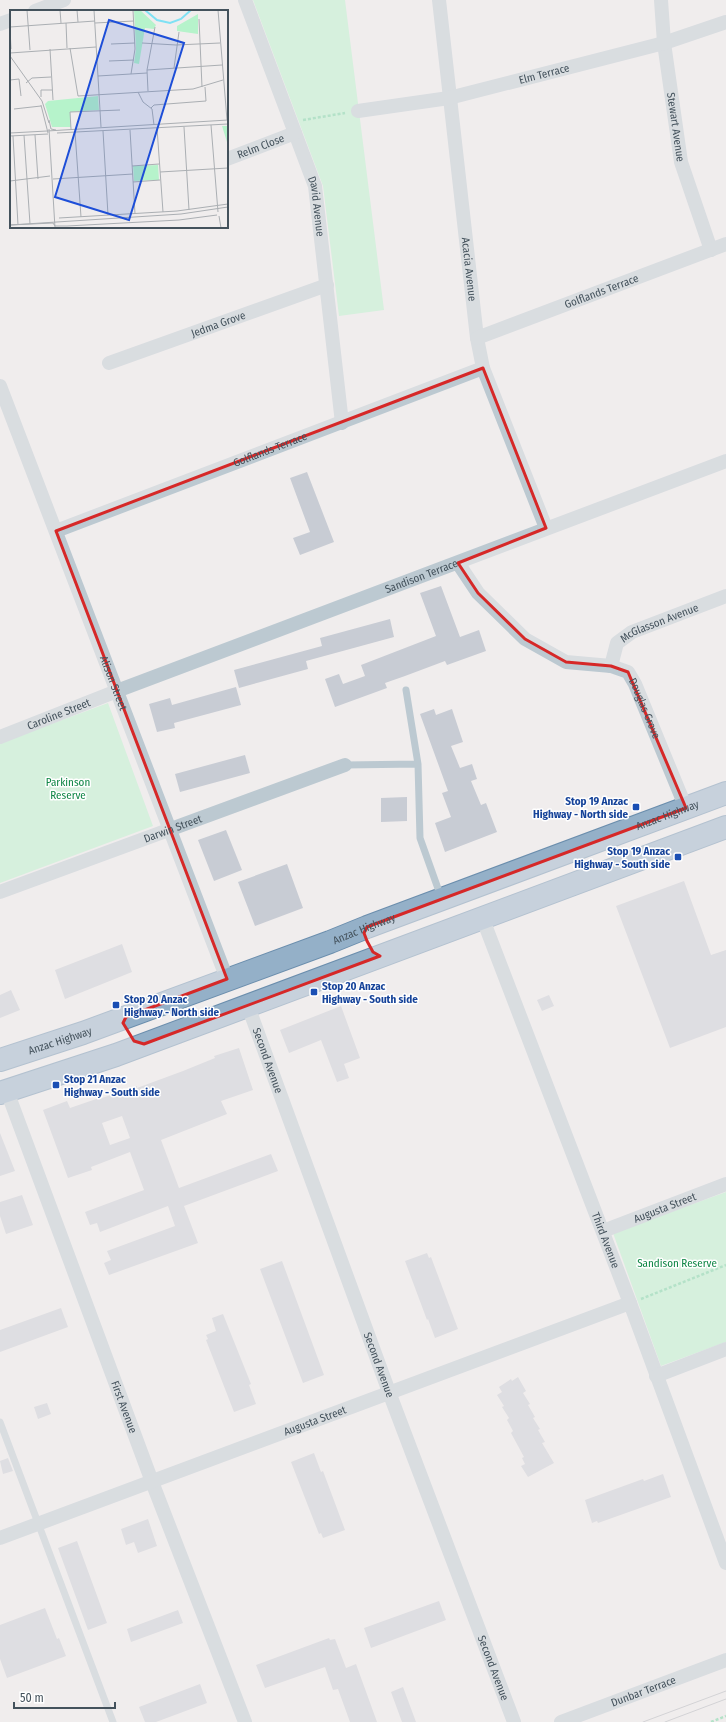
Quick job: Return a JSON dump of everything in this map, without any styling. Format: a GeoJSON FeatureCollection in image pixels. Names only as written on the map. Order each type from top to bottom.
{"type":"FeatureCollection","features":[{"type":"Feature","properties":{"kind":"highway","name":"Anzac Highway"},"geometry":{"type":"LineString","coordinates":[[0,1060],[83,1033],[726,793]]}},
{"type":"Feature","properties":{"kind":"highway"},"geometry":{"type":"LineString","coordinates":[[4,1092],[116,1055],[482,918],[724,833]]}},
{"type":"Feature","properties":{"kind":"highway"},"geometry":{"type":"LineString","coordinates":[[367,927],[364,933],[367,941],[373,952],[380,956]]}},
{"type":"Feature","properties":{"kind":"highway"},"geometry":{"type":"LineString","coordinates":[[330,942],[348,945],[352,950],[355,966]]}},
{"type":"Feature","properties":{"kind":"highway"},"geometry":{"type":"LineString","coordinates":[[126,1017],[123,1023],[128,1033],[134,1041],[144,1044]]}},
{"type":"Feature","properties":{"kind":"highway"},"geometry":{"type":"LineString","coordinates":[[83,1033],[97,1032],[107,1035],[116,1047],[116,1055]]}},
{"type":"Feature","properties":{"kind":"street"},"geometry":{"type":"LineString","coordinates":[[38,10],[64,0]]}},
{"type":"Feature","properties":{"kind":"street","name":"David Avenue"},"geometry":{"type":"LineString","coordinates":[[245,0],[315,186],[342,423]]}},
{"type":"Feature","properties":{"kind":"street","name":"Acacia Avenue"},"geometry":{"type":"LineString","coordinates":[[439,0],[477,338],[484,368],[546,528]]}},
{"type":"Feature","properties":{"kind":"street","name":"Stewart Avenue"},"geometry":{"type":"LineString","coordinates":[[661,0],[664,43],[681,162],[711,250]]}},
{"type":"Feature","properties":{"kind":"street"},"geometry":{"type":"LineString","coordinates":[[0,24],[10,20]]}},
{"type":"Feature","properties":{"kind":"street","name":"Elm Terrace"},"geometry":{"type":"LineString","coordinates":[[358,111],[449,98],[664,43],[726,22]]}},
{"type":"Feature","properties":{"kind":"street","name":"Relm Close"},"geometry":{"type":"LineString","coordinates":[[228,159],[293,128]]}},
{"type":"Feature","properties":{"kind":"street","name":"Golflands Terrace"},"geometry":{"type":"LineString","coordinates":[[477,338],[726,244]]}},
{"type":"Feature","properties":{"kind":"street","name":"Jedma Grove"},"geometry":{"type":"LineString","coordinates":[[109,363],[327,285]]}},
{"type":"Feature","properties":{"kind":"street","name":"Golflands Terrace"},"geometry":{"type":"LineString","coordinates":[[56,531],[484,368]]}},
{"type":"Feature","properties":{"kind":"street","name":"Alison Street"},"geometry":{"type":"LineString","coordinates":[[0,386],[227,979]]}},
{"type":"Feature","properties":{"kind":"street","name":"Sandison Terrace"},"geometry":{"type":"LineString","coordinates":[[117,691],[726,461]]}},
{"type":"Feature","properties":{"kind":"street","name":"Douglas Grove"},"geometry":{"type":"LineString","coordinates":[[458,563],[478,593],[525,639],[566,662],[611,666],[628,672],[635,684],[686,808]]}},
{"type":"Feature","properties":{"kind":"street","name":"McGlasson Avenue"},"geometry":{"type":"LineString","coordinates":[[611,666],[617,643],[632,632],[726,596]]}},
{"type":"Feature","properties":{"kind":"street","name":"Caroline Street"},"geometry":{"type":"LineString","coordinates":[[0,737],[117,691]]}},
{"type":"Feature","properties":{"kind":"street","name":"Darwin Street"},"geometry":{"type":"LineString","coordinates":[[0,892],[345,765]]}},
{"type":"Feature","properties":{"kind":"street","name":"Third Avenue"},"geometry":{"type":"LineString","coordinates":[[482,918],[603,1231],[726,1563]]}},
{"type":"Feature","properties":{"kind":"street","name":"Second Avenue"},"geometry":{"type":"LineString","coordinates":[[248,1006],[389,1392],[514,1722]]}},
{"type":"Feature","properties":{"kind":"street","name":"First Avenue"},"geometry":{"type":"LineString","coordinates":[[4,1092],[245,1722]]}},
{"type":"Feature","properties":{"kind":"street","name":"Augusta Street"},"geometry":{"type":"LineString","coordinates":[[603,1231],[726,1184]]}},
{"type":"Feature","properties":{"kind":"street","name":"Augusta Street"},"geometry":{"type":"LineString","coordinates":[[0,1538],[630,1303]]}},
{"type":"Feature","properties":{"kind":"street"},"geometry":{"type":"LineString","coordinates":[[656,1376],[726,1349]]}},
{"type":"Feature","properties":{"kind":"street","name":"Dunbar Terrace"},"geometry":{"type":"LineString","coordinates":[[561,1722],[726,1660]]}},
{"type":"Feature","properties":{"kind":"lane"},"geometry":{"type":"LineString","coordinates":[[406,690],[418,764],[420,838],[442,899]]}},
{"type":"Feature","properties":{"kind":"lane"},"geometry":{"type":"LineString","coordinates":[[345,765],[418,764]]}},
{"type":"Feature","properties":{"kind":"lane"},"geometry":{"type":"LineString","coordinates":[[0,1422],[113,1722]]}},
{"type":"Feature","properties":{"kind":"path"},"geometry":{"type":"LineString","coordinates":[[293,128],[358,111]]}},
{"type":"Feature","properties":{"kind":"path"},"geometry":{"type":"LineString","coordinates":[[630,1303],[726,1265]]}},
{"type":"Feature","properties":{"kind":"path"},"geometry":{"type":"LineString","coordinates":[[711,1722],[726,1716]]}},
{"type":"Feature","properties":{"kind":"highlighted area"},"geometry":{"type":"Polygon","coordinates":[[[483,368],[546,528],[458,563],[478,593],[525,639],[566,662],[611,666],[628,672],[686,808],[367,927],[364,933],[367,941],[373,952],[380,956],[144,1044],[134,1041],[123,1023],[126,1017],[227,979],[56,531],[483,368]]]}},
{"type":"Feature","properties":{"kind":"green space"},"geometry":{"type":"Polygon","coordinates":[[[253,0],[345,0],[384,310],[339,316],[323,186],[253,0]]]}},
{"type":"Feature","properties":{"kind":"green space","name":"Parkinson Reserve"},"geometry":{"type":"Polygon","coordinates":[[[108,703],[153,826],[0,883],[0,743],[108,703]]]}},
{"type":"Feature","properties":{"kind":"green space","name":"Sandison Reserve"},"geometry":{"type":"Polygon","coordinates":[[[726,1192],[726,1342],[661,1366],[613,1233],[726,1192]]]}},
{"type":"Feature","properties":{"kind":"building"},"geometry":{"type":"Polygon","coordinates":[[[307,472],[334,542],[300,555],[293,538],[310,532],[290,478],[307,472]]]}},
{"type":"Feature","properties":{"kind":"building"},"geometry":{"type":"Polygon","coordinates":[[[441,586],[460,637],[479,630],[486,651],[447,665],[445,661],[385,683],[387,688],[335,707],[325,679],[339,674],[343,684],[365,676],[361,665],[436,636],[420,593],[441,586]]]}},
{"type":"Feature","properties":{"kind":"building"},"geometry":{"type":"Polygon","coordinates":[[[390,619],[394,637],[306,661],[308,669],[239,688],[234,670],[322,646],[320,638],[390,619]]]}},
{"type":"Feature","properties":{"kind":"building"},"geometry":{"type":"Polygon","coordinates":[[[236,687],[241,705],[174,723],[175,728],[157,732],[149,704],[170,698],[172,705],[236,687]]]}},
{"type":"Feature","properties":{"kind":"building"},"geometry":{"type":"Polygon","coordinates":[[[434,709],[436,715],[452,709],[463,742],[451,746],[460,768],[472,764],[477,779],[471,781],[481,805],[486,803],[497,832],[445,852],[435,823],[451,817],[442,793],[448,791],[420,714],[434,709]]]}},
{"type":"Feature","properties":{"kind":"building"},"geometry":{"type":"Polygon","coordinates":[[[245,755],[250,773],[180,792],[175,774],[245,755]]]}},
{"type":"Feature","properties":{"kind":"building"},"geometry":{"type":"Polygon","coordinates":[[[407,797],[407,821],[381,822],[381,798],[407,797]]]}},
{"type":"Feature","properties":{"kind":"building"},"geometry":{"type":"Polygon","coordinates":[[[226,830],[242,870],[214,881],[198,840],[226,830]]]}},
{"type":"Feature","properties":{"kind":"building"},"geometry":{"type":"Polygon","coordinates":[[[287,864],[303,908],[255,926],[238,882],[287,864]]]}},
{"type":"Feature","properties":{"kind":"building"},"geometry":{"type":"Polygon","coordinates":[[[684,881],[711,955],[726,950],[726,1027],[670,1048],[616,906],[684,881]]]}},
{"type":"Feature","properties":{"kind":"building"},"geometry":{"type":"Polygon","coordinates":[[[122,944],[132,972],[65,999],[55,970],[122,944]]]}},
{"type":"Feature","properties":{"kind":"building"},"geometry":{"type":"Polygon","coordinates":[[[11,990],[20,1010],[0,1018],[0,995],[11,990]]]}},
{"type":"Feature","properties":{"kind":"building"},"geometry":{"type":"Polygon","coordinates":[[[549,995],[554,1006],[542,1011],[537,1000],[549,995]]]}},
{"type":"Feature","properties":{"kind":"building"},"geometry":{"type":"Polygon","coordinates":[[[341,1006],[360,1058],[344,1064],[349,1078],[337,1082],[321,1040],[289,1053],[280,1030],[341,1006]]]}},
{"type":"Feature","properties":{"kind":"building"},"geometry":{"type":"Polygon","coordinates":[[[239,1048],[253,1090],[221,1101],[227,1114],[161,1140],[179,1188],[271,1154],[278,1171],[184,1206],[198,1243],[109,1275],[104,1263],[111,1260],[107,1251],[175,1226],[168,1206],[100,1232],[97,1223],[90,1225],[85,1212],[144,1190],[130,1152],[91,1167],[92,1170],[68,1178],[43,1110],[67,1101],[70,1108],[137,1086],[137,1088],[215,1058],[214,1056],[239,1048]],[[122,1116],[102,1123],[110,1145],[130,1138],[122,1116]]]}},
{"type":"Feature","properties":{"kind":"building"},"geometry":{"type":"Polygon","coordinates":[[[0,1133],[15,1171],[0,1176],[0,1133]]]}},
{"type":"Feature","properties":{"kind":"building"},"geometry":{"type":"Polygon","coordinates":[[[22,1195],[33,1225],[6,1234],[0,1216],[0,1202],[22,1195]]]}},
{"type":"Feature","properties":{"kind":"building"},"geometry":{"type":"Polygon","coordinates":[[[427,1253],[429,1258],[431,1257],[458,1329],[435,1338],[405,1261],[427,1253]]]}},
{"type":"Feature","properties":{"kind":"building"},"geometry":{"type":"Polygon","coordinates":[[[282,1261],[324,1375],[303,1383],[260,1269],[282,1261]]]}},
{"type":"Feature","properties":{"kind":"building"},"geometry":{"type":"Polygon","coordinates":[[[61,1308],[68,1327],[0,1352],[0,1330],[61,1308]]]}},
{"type":"Feature","properties":{"kind":"building"},"geometry":{"type":"Polygon","coordinates":[[[223,1314],[251,1384],[249,1385],[256,1404],[234,1412],[206,1340],[208,1339],[206,1335],[216,1331],[212,1318],[223,1314]]]}},
{"type":"Feature","properties":{"kind":"building"},"geometry":{"type":"Polygon","coordinates":[[[518,1377],[526,1391],[523,1393],[530,1404],[528,1405],[535,1417],[533,1418],[540,1429],[538,1430],[545,1442],[542,1443],[554,1463],[528,1477],[521,1466],[525,1464],[522,1458],[524,1457],[511,1433],[513,1431],[507,1420],[509,1418],[497,1395],[502,1392],[499,1387],[511,1379],[512,1381],[518,1377]]]}},
{"type":"Feature","properties":{"kind":"building"},"geometry":{"type":"Polygon","coordinates":[[[47,1403],[51,1414],[38,1419],[34,1407],[47,1403]]]}},
{"type":"Feature","properties":{"kind":"building"},"geometry":{"type":"Polygon","coordinates":[[[314,1453],[321,1472],[323,1471],[345,1530],[323,1538],[321,1533],[319,1534],[291,1462],[314,1453]]]}},
{"type":"Feature","properties":{"kind":"building"},"geometry":{"type":"Polygon","coordinates":[[[8,1458],[13,1471],[3,1474],[0,1461],[8,1458]]]}},
{"type":"Feature","properties":{"kind":"building"},"geometry":{"type":"Polygon","coordinates":[[[663,1474],[671,1497],[598,1523],[597,1521],[592,1523],[585,1500],[643,1479],[644,1481],[663,1474]]]}},
{"type":"Feature","properties":{"kind":"building"},"geometry":{"type":"Polygon","coordinates":[[[148,1519],[157,1546],[138,1553],[134,1542],[126,1545],[121,1529],[148,1519]]]}},
{"type":"Feature","properties":{"kind":"building"},"geometry":{"type":"Polygon","coordinates":[[[77,1541],[107,1623],[88,1630],[58,1548],[77,1541]]]}},
{"type":"Feature","properties":{"kind":"building"},"geometry":{"type":"Polygon","coordinates":[[[439,1601],[446,1620],[371,1648],[364,1628],[439,1601]]]}},
{"type":"Feature","properties":{"kind":"building"},"geometry":{"type":"Polygon","coordinates":[[[45,1608],[57,1639],[59,1638],[66,1656],[7,1678],[0,1659],[0,1625],[45,1608]]]}},
{"type":"Feature","properties":{"kind":"building"},"geometry":{"type":"Polygon","coordinates":[[[178,1610],[183,1623],[131,1642],[127,1629],[178,1610]]]}},
{"type":"Feature","properties":{"kind":"building"},"geometry":{"type":"Polygon","coordinates":[[[329,1638],[330,1640],[335,1639],[346,1668],[356,1664],[377,1722],[350,1722],[338,1689],[333,1690],[325,1667],[265,1688],[256,1665],[329,1638]]]}},
{"type":"Feature","properties":{"kind":"building"},"geometry":{"type":"Polygon","coordinates":[[[200,1684],[207,1703],[156,1722],[145,1722],[139,1707],[200,1684]]]}},
{"type":"Feature","properties":{"kind":"building"},"geometry":{"type":"Polygon","coordinates":[[[403,1687],[416,1722],[402,1722],[391,1692],[403,1687]]]}},
{"type":"Feature","properties":{"kind":"tram line"},"geometry":{"type":"LineString","coordinates":[[643,1722],[726,1691]]}},
{"type":"Feature","properties":{"kind":"tram line"},"geometry":{"type":"LineString","coordinates":[[665,1722],[726,1699]]}},
{"type":"Feature","properties":{"kind":"place","name":"Stop 19 Anzac Highway - North side"},"geometry":{"type":"Point","coordinates":[636,807]}},
{"type":"Feature","properties":{"kind":"place","name":"Stop 19 Anzac Highway - South side"},"geometry":{"type":"Point","coordinates":[678,857]}},
{"type":"Feature","properties":{"kind":"place","name":"Stop 20 Anzac Highway - South side"},"geometry":{"type":"Point","coordinates":[314,992]}},
{"type":"Feature","properties":{"kind":"place","name":"Stop 20 Anzac Highway - North side"},"geometry":{"type":"Point","coordinates":[116,1005]}},
{"type":"Feature","properties":{"kind":"place","name":"Stop 21 Anzac Highway - South side"},"geometry":{"type":"Point","coordinates":[56,1085]}}]}
